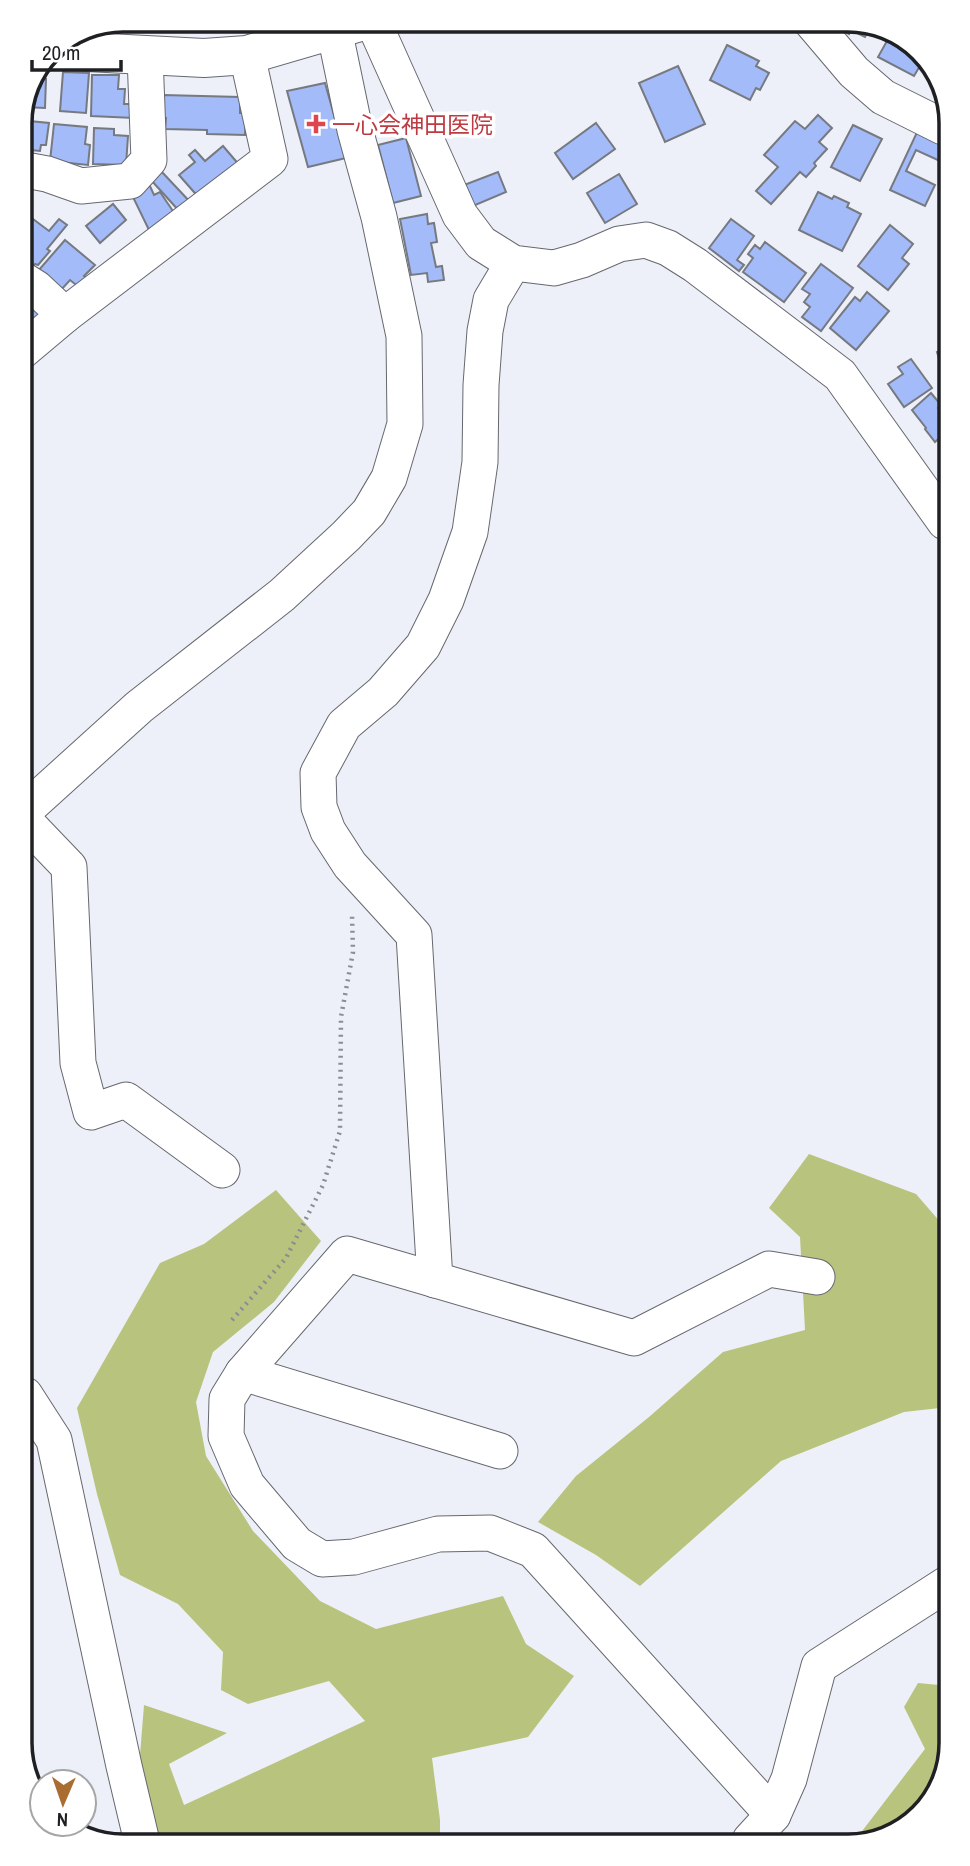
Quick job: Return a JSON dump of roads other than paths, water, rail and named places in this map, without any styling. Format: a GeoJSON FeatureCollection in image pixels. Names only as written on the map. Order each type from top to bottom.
{"type":"FeatureCollection","features":[{"type":"Feature","properties":{"kind":"street"},"geometry":{"type":"LineString","coordinates":[[67,51],[204,58],[247,55],[324,32]]}},
{"type":"Feature","properties":{"kind":"street"},"geometry":{"type":"LineString","coordinates":[[32,804],[139,707],[282,595],[369,512],[389,478],[405,424],[404,336],[379,217],[355,130],[335,32]]}},
{"type":"Feature","properties":{"kind":"street"},"geometry":{"type":"LineString","coordinates":[[377,32],[460,215],[481,243],[513,263],[554,268],[582,260],[619,244],[646,240],[668,248],[695,265],[840,375],[939,514]]}},
{"type":"Feature","properties":{"kind":"street"},"geometry":{"type":"LineString","coordinates":[[820,32],[854,72],[883,97],[939,125]]}},
{"type":"Feature","properties":{"kind":"street"},"geometry":{"type":"LineString","coordinates":[[32,342],[270,159],[247,55]]}},
{"type":"Feature","properties":{"kind":"street"},"geometry":{"type":"LineString","coordinates":[[32,171],[81,186],[130,181],[149,160],[145,56]]}},
{"type":"Feature","properties":{"kind":"street"},"geometry":{"type":"LineString","coordinates":[[435,1280],[414,935],[350,865],[328,831],[318,807],[318,773],[344,725],[383,692],[423,646],[446,600],[472,520],[480,462],[485,331],[491,300],[513,263]]}},
{"type":"Feature","properties":{"kind":"street"},"geometry":{"type":"LineString","coordinates":[[32,286],[65,315]]}},
{"type":"Feature","properties":{"kind":"street"},"geometry":{"type":"LineString","coordinates":[[32,828],[69,867],[78,1063],[91,1112],[126,1100],[222,1170]]}},
{"type":"Feature","properties":{"kind":"street"},"geometry":{"type":"LineString","coordinates":[[817,1277],[769,1269],[634,1338],[347,1254],[243,1373],[227,1399],[226,1436],[247,1485],[297,1544],[322,1559],[354,1557],[438,1534],[491,1533],[533,1550],[761,1828],[789,1779],[819,1666],[939,1589]]}},
{"type":"Feature","properties":{"kind":"street"},"geometry":{"type":"LineString","coordinates":[[243,1373],[500,1451]]}},
{"type":"Feature","properties":{"kind":"street"},"geometry":{"type":"LineString","coordinates":[[32,1406],[54,1440],[140,1834]]}},
{"type":"Feature","properties":{"kind":"place","name":"一心会神田医院"},"geometry":{"type":"Point","coordinates":[316,124]}}]}
